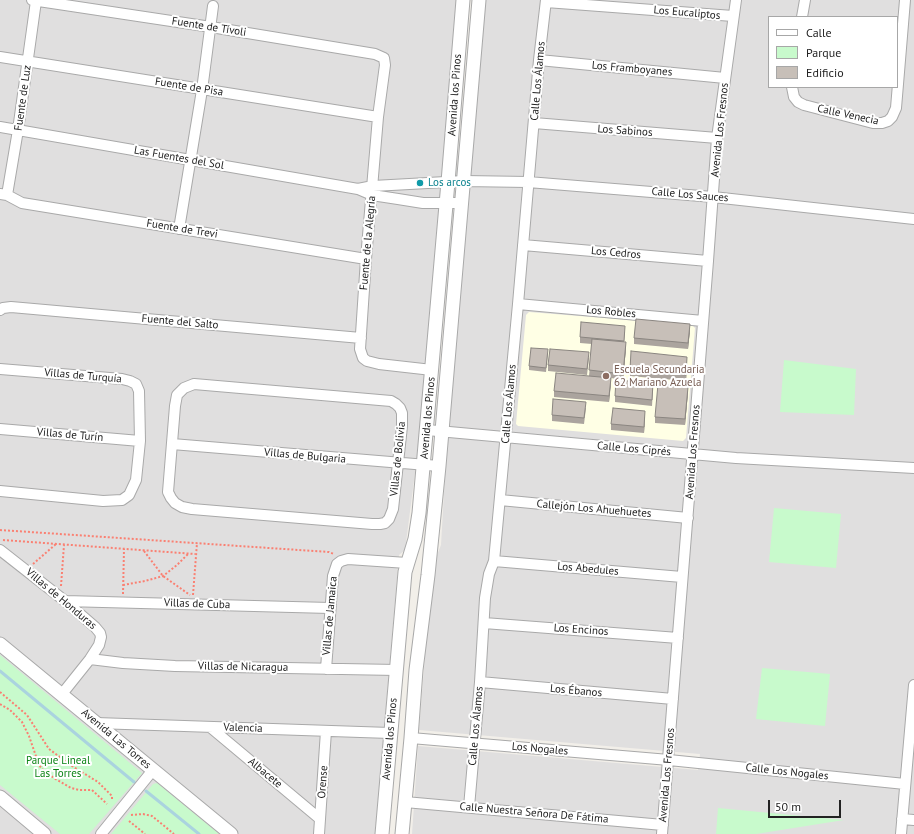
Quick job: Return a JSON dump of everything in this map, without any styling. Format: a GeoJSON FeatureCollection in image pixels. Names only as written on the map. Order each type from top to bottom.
{"type":"FeatureCollection","features":[{"type":"Feature","properties":{"kind":"street","name":"Fuente de Tívoli"},"geometry":{"type":"LineString","coordinates":[[34,0],[375,54],[384,58]]}},
{"type":"Feature","properties":{"kind":"street","name":"Fuente de Luz"},"geometry":{"type":"LineString","coordinates":[[3,194],[18,130],[28,62],[34,0]]}},
{"type":"Feature","properties":{"kind":"street","name":"Avenida los Pinos"},"geometry":{"type":"LineString","coordinates":[[382,834],[405,572],[415,539],[424,466],[462,0]]}},
{"type":"Feature","properties":{"kind":"street","name":"Avenida los Pinos"},"geometry":{"type":"LineString","coordinates":[[402,834],[416,670],[428,574],[438,466],[479,0]]}},
{"type":"Feature","properties":{"kind":"street","name":"Avenida Los Fresnos"},"geometry":{"type":"LineString","coordinates":[[663,829],[717,138],[736,0]]}},
{"type":"Feature","properties":{"kind":"street"},"geometry":{"type":"LineString","coordinates":[[802,16],[805,0]]}},
{"type":"Feature","properties":{"kind":"street","name":"Calle Venecia"},"geometry":{"type":"LineString","coordinates":[[898,60],[905,0]]}},
{"type":"Feature","properties":{"kind":"street","name":"Los Eucaliptos"},"geometry":{"type":"LineString","coordinates":[[546,1],[733,16]]}},
{"type":"Feature","properties":{"kind":"street","name":"Calle Los Álamos"},"geometry":{"type":"LineString","coordinates":[[469,807],[480,682],[485,598],[489,574],[494,561],[539,60],[546,1]]}},
{"type":"Feature","properties":{"kind":"street"},"geometry":{"type":"LineString","coordinates":[[179,229],[202,90],[213,6]]}},
{"type":"Feature","properties":{"kind":"street"},"geometry":{"type":"LineString","coordinates":[[461,23],[477,25]]}},
{"type":"Feature","properties":{"kind":"street","name":"Fuente de Pisa"},"geometry":{"type":"LineString","coordinates":[[0,57],[378,117]]}},
{"type":"Feature","properties":{"kind":"street","name":"Fuente de la Alegría"},"geometry":{"type":"LineString","coordinates":[[384,58],[384,75],[378,117],[366,259],[361,354],[363,358],[368,361],[379,364],[432,370]]}},
{"type":"Feature","properties":{"kind":"street","name":"Los Framboyanes"},"geometry":{"type":"LineString","coordinates":[[539,60],[725,78]]}},
{"type":"Feature","properties":{"kind":"street","name":"Calle Venecia"},"geometry":{"type":"LineString","coordinates":[[792,88],[794,97],[798,102],[804,105],[882,123],[888,121],[892,117],[896,108],[897,88]]}},
{"type":"Feature","properties":{"kind":"street","name":"Los Sabinos"},"geometry":{"type":"LineString","coordinates":[[534,124],[717,138]]}},
{"type":"Feature","properties":{"kind":"street","name":"Las Fuentes del Sol"},"geometry":{"type":"LineString","coordinates":[[0,127],[358,189],[372,190],[464,181]]}},
{"type":"Feature","properties":{"kind":"street","name":"Calle Los Sauces"},"geometry":{"type":"LineString","coordinates":[[464,181],[528,182],[713,197],[914,219]]}},
{"type":"Feature","properties":{"kind":"street","name":"Las Fuentes del Sol"},"geometry":{"type":"LineString","coordinates":[[372,190],[423,203],[462,203]]}},
{"type":"Feature","properties":{"kind":"street","name":"Fuente de Trevi"},"geometry":{"type":"LineString","coordinates":[[3,194],[22,203],[366,259]]}},
{"type":"Feature","properties":{"kind":"street","name":"Los Cedros"},"geometry":{"type":"LineString","coordinates":[[523,245],[708,261]]}},
{"type":"Feature","properties":{"kind":"street","name":"Los Robles"},"geometry":{"type":"LineString","coordinates":[[518,304],[703,321]]}},
{"type":"Feature","properties":{"kind":"street","name":"Fuente del Salto"},"geometry":{"type":"LineString","coordinates":[[0,310],[11,307],[361,338]]}},
{"type":"Feature","properties":{"kind":"street","name":"Villas de Turquía"},"geometry":{"type":"LineString","coordinates":[[0,369],[122,379],[136,384],[139,391],[140,441],[136,480],[129,496],[122,500],[102,501],[0,491]]}},
{"type":"Feature","properties":{"kind":"street","name":"Villas de Bolivia"},"geometry":{"type":"LineString","coordinates":[[194,384],[390,401],[400,408],[402,413],[398,463],[393,509],[389,519],[380,524],[192,509],[182,507],[175,503],[170,498],[168,492],[177,396],[184,388],[194,384]]}},
{"type":"Feature","properties":{"kind":"street","name":"Villas de Turín"},"geometry":{"type":"LineString","coordinates":[[0,430],[140,441]]}},
{"type":"Feature","properties":{"kind":"street","name":"Calle Los Ciprés"},"geometry":{"type":"LineString","coordinates":[[427,430],[693,454],[914,468]]}},
{"type":"Feature","properties":{"kind":"street","name":"Villas de Bulgaria"},"geometry":{"type":"LineString","coordinates":[[172,444],[438,466]]}},
{"type":"Feature","properties":{"kind":"street","name":"Callejón Los Ahuehuetes"},"geometry":{"type":"LineString","coordinates":[[500,500],[688,518]]}},
{"type":"Feature","properties":{"kind":"street","name":"Villas de Honduras"},"geometry":{"type":"LineString","coordinates":[[0,550],[63,599],[100,633],[99,645],[90,659],[62,694]]}},
{"type":"Feature","properties":{"kind":"street","name":"Villas de Jamaica"},"geometry":{"type":"LineString","coordinates":[[326,669],[330,608],[334,570],[337,564],[340,561],[348,559],[407,562]]}},
{"type":"Feature","properties":{"kind":"street","name":"Los Abedules"},"geometry":{"type":"LineString","coordinates":[[494,561],[682,577]]}},
{"type":"Feature","properties":{"kind":"street","name":"Villas de Cuba"},"geometry":{"type":"LineString","coordinates":[[63,599],[330,608]]}},
{"type":"Feature","properties":{"kind":"street","name":"Los Encinos"},"geometry":{"type":"LineString","coordinates":[[484,623],[678,638]]}},
{"type":"Feature","properties":{"kind":"street","name":"Avenida Las Torres"},"geometry":{"type":"LineString","coordinates":[[0,644],[231,834]]}},
{"type":"Feature","properties":{"kind":"street","name":"Villas de Nicaragua"},"geometry":{"type":"LineString","coordinates":[[90,659],[175,666],[397,670]]}},
{"type":"Feature","properties":{"kind":"street"},"geometry":{"type":"LineString","coordinates":[[397,670],[416,670]]}},
{"type":"Feature","properties":{"kind":"street","name":"Los Ébanos"},"geometry":{"type":"LineString","coordinates":[[480,682],[673,699]]}},
{"type":"Feature","properties":{"kind":"street"},"geometry":{"type":"LineString","coordinates":[[901,834],[905,784],[911,759],[914,685]]}},
{"type":"Feature","properties":{"kind":"street","name":"Valencia"},"geometry":{"type":"LineString","coordinates":[[96,723],[390,733]]}},
{"type":"Feature","properties":{"kind":"street","name":"Albacete"},"geometry":{"type":"LineString","coordinates":[[210,727],[320,819]]}},
{"type":"Feature","properties":{"kind":"street","name":"Orense"},"geometry":{"type":"LineString","coordinates":[[319,834],[326,731]]}},
{"type":"Feature","properties":{"kind":"street","name":"Los Nogales"},"geometry":{"type":"LineString","coordinates":[[411,738],[669,760]]}},
{"type":"Feature","properties":{"kind":"street","name":"Calle Los Nogales"},"geometry":{"type":"LineString","coordinates":[[669,760],[905,784]]}},
{"type":"Feature","properties":{"kind":"street"},"geometry":{"type":"LineString","coordinates":[[102,834],[154,770]]}},
{"type":"Feature","properties":{"kind":"street"},"geometry":{"type":"LineString","coordinates":[[0,797],[44,834]]}},
{"type":"Feature","properties":{"kind":"street","name":"Calle Nuestra Señora De Fátima"},"geometry":{"type":"LineString","coordinates":[[405,802],[469,807],[663,829]]}},
{"type":"Feature","properties":{"kind":"street"},"geometry":{"type":"LineString","coordinates":[[902,819],[914,820]]}},
{"type":"Feature","properties":{"kind":"path"},"geometry":{"type":"LineString","coordinates":[[0,530],[329,552],[337,555],[340,561]]}},
{"type":"Feature","properties":{"kind":"path"},"geometry":{"type":"LineString","coordinates":[[0,540],[195,554]]}},
{"type":"Feature","properties":{"kind":"path"},"geometry":{"type":"LineString","coordinates":[[144,551],[163,576],[193,596],[197,543]]}},
{"type":"Feature","properties":{"kind":"path"},"geometry":{"type":"LineString","coordinates":[[26,570],[56,544]]}},
{"type":"Feature","properties":{"kind":"path"},"geometry":{"type":"LineString","coordinates":[[63,599],[64,545]]}},
{"type":"Feature","properties":{"kind":"path"},"geometry":{"type":"LineString","coordinates":[[122,602],[124,549]]}},
{"type":"Feature","properties":{"kind":"path"},"geometry":{"type":"LineString","coordinates":[[123,585],[163,576],[188,554]]}},
{"type":"Feature","properties":{"kind":"path"},"geometry":{"type":"LineString","coordinates":[[0,692],[27,715],[49,749],[72,766],[98,782],[112,796],[112,801]]}},
{"type":"Feature","properties":{"kind":"path"},"geometry":{"type":"LineString","coordinates":[[0,704],[10,710],[22,722],[29,736],[39,764],[43,770],[71,788],[79,790],[92,790],[107,804]]}},
{"type":"Feature","properties":{"kind":"path"},"geometry":{"type":"LineString","coordinates":[[131,815],[143,814],[152,816],[174,834]]}},
{"type":"Feature","properties":{"kind":"path"},"geometry":{"type":"LineString","coordinates":[[129,821],[145,834]]}},
{"type":"Feature","properties":{"kind":"shaded area"},"geometry":{"type":"Polygon","coordinates":[[[0,0],[461,0],[427,380],[405,550],[399,555],[375,834],[0,834],[0,0]]]}},
{"type":"Feature","properties":{"kind":"shaded area"},"geometry":{"type":"Polygon","coordinates":[[[480,0],[914,0],[914,834],[412,834],[418,746],[698,770],[700,754],[419,730],[432,568],[441,545],[462,175],[480,0]]]}},
{"type":"Feature","properties":{"kind":"shaded area","name":"Escuela Secundaria 62 Mariano Azuela"},"geometry":{"type":"Polygon","coordinates":[[[529,312],[692,325],[695,328],[686,438],[683,441],[518,426],[516,424],[526,315],[529,312]]]}},
{"type":"Feature","properties":{"kind":"green space"},"geometry":{"type":"Polygon","coordinates":[[[784,360],[856,369],[854,415],[780,412],[784,360]]]}},
{"type":"Feature","properties":{"kind":"green space"},"geometry":{"type":"Polygon","coordinates":[[[774,508],[841,514],[836,568],[769,562],[774,508]]]}},
{"type":"Feature","properties":{"kind":"green space","name":"Parque Lineal Las Torres"},"geometry":{"type":"Polygon","coordinates":[[[0,655],[142,773],[89,834],[60,834],[0,785],[0,655]]]}},
{"type":"Feature","properties":{"kind":"green space"},"geometry":{"type":"Polygon","coordinates":[[[762,668],[830,674],[825,726],[756,719],[762,668]]]}},
{"type":"Feature","properties":{"kind":"green space"},"geometry":{"type":"Polygon","coordinates":[[[157,783],[219,834],[111,834],[153,784],[157,783]]]}},
{"type":"Feature","properties":{"kind":"green space"},"geometry":{"type":"Polygon","coordinates":[[[718,808],[844,820],[756,834],[716,834],[718,808]]]}},
{"type":"Feature","properties":{"kind":"building"},"geometry":{"type":"Polygon","coordinates":[[[636,319],[690,324],[688,343],[634,338],[636,319]]]}},
{"type":"Feature","properties":{"kind":"building"},"geometry":{"type":"Polygon","coordinates":[[[581,322],[625,326],[624,341],[580,337],[581,322]]]}},
{"type":"Feature","properties":{"kind":"building"},"geometry":{"type":"Polygon","coordinates":[[[592,339],[626,342],[623,374],[589,370],[592,339]]]}},
{"type":"Feature","properties":{"kind":"building"},"geometry":{"type":"Polygon","coordinates":[[[531,348],[548,349],[546,368],[529,366],[531,348]]]}},
{"type":"Feature","properties":{"kind":"building"},"geometry":{"type":"Polygon","coordinates":[[[550,349],[589,352],[587,369],[548,365],[550,349]]]}},
{"type":"Feature","properties":{"kind":"building"},"geometry":{"type":"Polygon","coordinates":[[[631,351],[687,357],[686,375],[630,370],[631,351]]]}},
{"type":"Feature","properties":{"kind":"building"},"geometry":{"type":"Polygon","coordinates":[[[556,373],[611,378],[609,396],[554,391],[556,373]]]}},
{"type":"Feature","properties":{"kind":"building"},"geometry":{"type":"Polygon","coordinates":[[[616,380],[653,383],[652,400],[615,396],[616,380]]]}},
{"type":"Feature","properties":{"kind":"building"},"geometry":{"type":"Polygon","coordinates":[[[658,384],[688,387],[685,419],[655,417],[658,384]]]}},
{"type":"Feature","properties":{"kind":"building"},"geometry":{"type":"Polygon","coordinates":[[[553,399],[586,402],[584,418],[552,415],[553,399]]]}},
{"type":"Feature","properties":{"kind":"building"},"geometry":{"type":"Polygon","coordinates":[[[613,408],[645,411],[644,427],[611,424],[613,408]]]}},
{"type":"Feature","properties":{"kind":"waterway"},"geometry":{"type":"LineString","coordinates":[[0,671],[134,782]]}},
{"type":"Feature","properties":{"kind":"waterway"},"geometry":{"type":"LineString","coordinates":[[146,791],[199,834]]}},
{"type":"Feature","properties":{"kind":"place","name":"Los arcos"},"geometry":{"type":"Point","coordinates":[420,183]}},
{"type":"Feature","properties":{"kind":"place","name":"Escuela Secundaria 62 Mariano Azuela"},"geometry":{"type":"Point","coordinates":[606,376]}}]}
